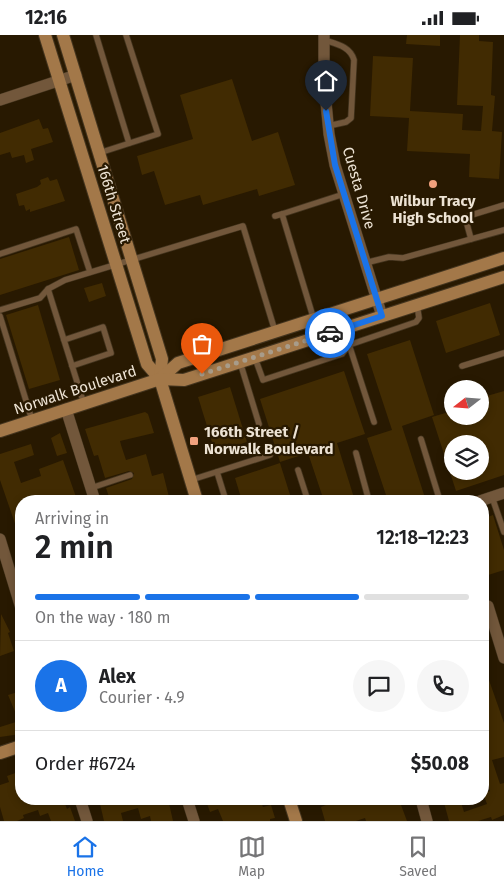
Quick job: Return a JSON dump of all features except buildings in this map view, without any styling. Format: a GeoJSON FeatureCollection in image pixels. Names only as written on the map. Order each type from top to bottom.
{"type":"FeatureCollection","features":[{"type":"Feature","properties":{"kind":"street","name":"166th Street"},"geometry":{"type":"LineString","coordinates":[[45,35],[147,364],[160,379]]}},
{"type":"Feature","properties":{"kind":"street","name":"166th Street"},"geometry":{"type":"LineString","coordinates":[[63,35],[162,359],[160,379],[196,495]]}},
{"type":"Feature","properties":{"kind":"street","name":"Cuesta Drive"},"geometry":{"type":"LineString","coordinates":[[324,37],[324,81],[328,126],[335,165],[382,316]]}},
{"type":"Feature","properties":{"kind":"street"},"geometry":{"type":"LineString","coordinates":[[0,100],[76,75]]}},
{"type":"Feature","properties":{"kind":"street","name":"Norwalk Boulevard"},"geometry":{"type":"LineString","coordinates":[[160,379],[178,363],[504,258]]}},
{"type":"Feature","properties":{"kind":"street","name":"Norwalk Boulevard"},"geometry":{"type":"LineString","coordinates":[[0,431],[160,379],[184,380],[504,277]]}},
{"type":"Feature","properties":{"kind":"street"},"geometry":{"type":"LineString","coordinates":[[66,409],[93,495]]}},
{"type":"Feature","properties":{"kind":"street"},"geometry":{"type":"LineString","coordinates":[[489,498],[504,493]]}},
{"type":"Feature","properties":{"kind":"street"},"geometry":{"type":"LineString","coordinates":[[0,539],[15,588]]}},
{"type":"Feature","properties":{"kind":"street"},"geometry":{"type":"LineString","coordinates":[[489,609],[504,658]]}},
{"type":"Feature","properties":{"kind":"street"},"geometry":{"type":"LineString","coordinates":[[0,753],[15,748]]}},
{"type":"Feature","properties":{"kind":"street"},"geometry":{"type":"LineString","coordinates":[[82,805],[87,821]]}},
{"type":"Feature","properties":{"kind":"street"},"geometry":{"type":"LineString","coordinates":[[189,805],[194,821]]}},
{"type":"Feature","properties":{"kind":"street"},"geometry":{"type":"LineString","coordinates":[[291,805],[296,821]]}},
{"type":"Feature","properties":{"kind":"street"},"geometry":{"type":"LineString","coordinates":[[422,805],[427,821]]}},
{"type":"Feature","properties":{"kind":"lane"},"geometry":{"type":"LineString","coordinates":[[96,35],[129,143]]}},
{"type":"Feature","properties":{"kind":"lane"},"geometry":{"type":"LineString","coordinates":[[99,153],[158,134],[126,35]]}},
{"type":"Feature","properties":{"kind":"lane"},"geometry":{"type":"LineString","coordinates":[[324,37],[347,49],[352,53],[354,60],[351,118],[346,122],[328,126]]}},
{"type":"Feature","properties":{"kind":"lane"},"geometry":{"type":"LineString","coordinates":[[275,216],[344,194]]}},
{"type":"Feature","properties":{"kind":"lane"},"geometry":{"type":"LineString","coordinates":[[471,239],[465,217],[504,205]]}},
{"type":"Feature","properties":{"kind":"lane"},"geometry":{"type":"LineString","coordinates":[[282,214],[314,319]]}},
{"type":"Feature","properties":{"kind":"lane"},"geometry":{"type":"LineString","coordinates":[[0,309],[40,298],[48,289],[65,280],[245,225],[276,332]]}},
{"type":"Feature","properties":{"kind":"lane"},"geometry":{"type":"LineString","coordinates":[[0,254],[76,229],[90,272]]}},
{"type":"Feature","properties":{"kind":"lane"},"geometry":{"type":"LineString","coordinates":[[365,263],[389,257],[403,258],[504,230]]}},
{"type":"Feature","properties":{"kind":"lane"},"geometry":{"type":"LineString","coordinates":[[48,289],[84,404]]}},
{"type":"Feature","properties":{"kind":"lane"},"geometry":{"type":"LineString","coordinates":[[255,357],[263,380],[342,354],[349,345],[416,321],[419,318],[417,304]]}},
{"type":"Feature","properties":{"kind":"lane"},"geometry":{"type":"LineString","coordinates":[[0,315],[32,421]]}},
{"type":"Feature","properties":{"kind":"lane"},"geometry":{"type":"LineString","coordinates":[[64,339],[103,327],[111,353],[72,366]]}},
{"type":"Feature","properties":{"kind":"lane"},"geometry":{"type":"LineString","coordinates":[[344,328],[374,422]]}},
{"type":"Feature","properties":{"kind":"lane"},"geometry":{"type":"LineString","coordinates":[[462,366],[504,353]]}},
{"type":"Feature","properties":{"kind":"lane"},"geometry":{"type":"LineString","coordinates":[[240,362],[259,424]]}},
{"type":"Feature","properties":{"kind":"lane"},"geometry":{"type":"LineString","coordinates":[[421,439],[438,495]]}},
{"type":"Feature","properties":{"kind":"lane"},"geometry":{"type":"LineString","coordinates":[[356,453],[367,495]]}},
{"type":"Feature","properties":{"kind":"lane"},"geometry":{"type":"LineString","coordinates":[[191,480],[270,455]]}},
{"type":"Feature","properties":{"kind":"lane"},"geometry":{"type":"LineString","coordinates":[[298,470],[306,495]]}},
{"type":"Feature","properties":{"kind":"lane"},"geometry":{"type":"LineString","coordinates":[[217,472],[224,495]]}},
{"type":"Feature","properties":{"kind":"lane"},"geometry":{"type":"LineString","coordinates":[[91,488],[130,475]]}},
{"type":"Feature","properties":{"kind":"lane"},"geometry":{"type":"LineString","coordinates":[[492,497],[504,532]]}},
{"type":"Feature","properties":{"kind":"way so far"},"geometry":{"type":"LineString","coordinates":[[202,374],[330,333]]}},
{"type":"Feature","properties":{"kind":"place","name":"Wilbur Tracy High School"},"geometry":{"type":"Point","coordinates":[433,184]}},
{"type":"Feature","properties":{"kind":"place","name":"166th Street / Norwalk Boulevard"},"geometry":{"type":"Point","coordinates":[194,441]}},
{"type":"Feature","properties":{"kind":"route"},"geometry":{"type":"LineString","coordinates":[[326,111],[335,165],[382,316],[330,333]]}}]}
